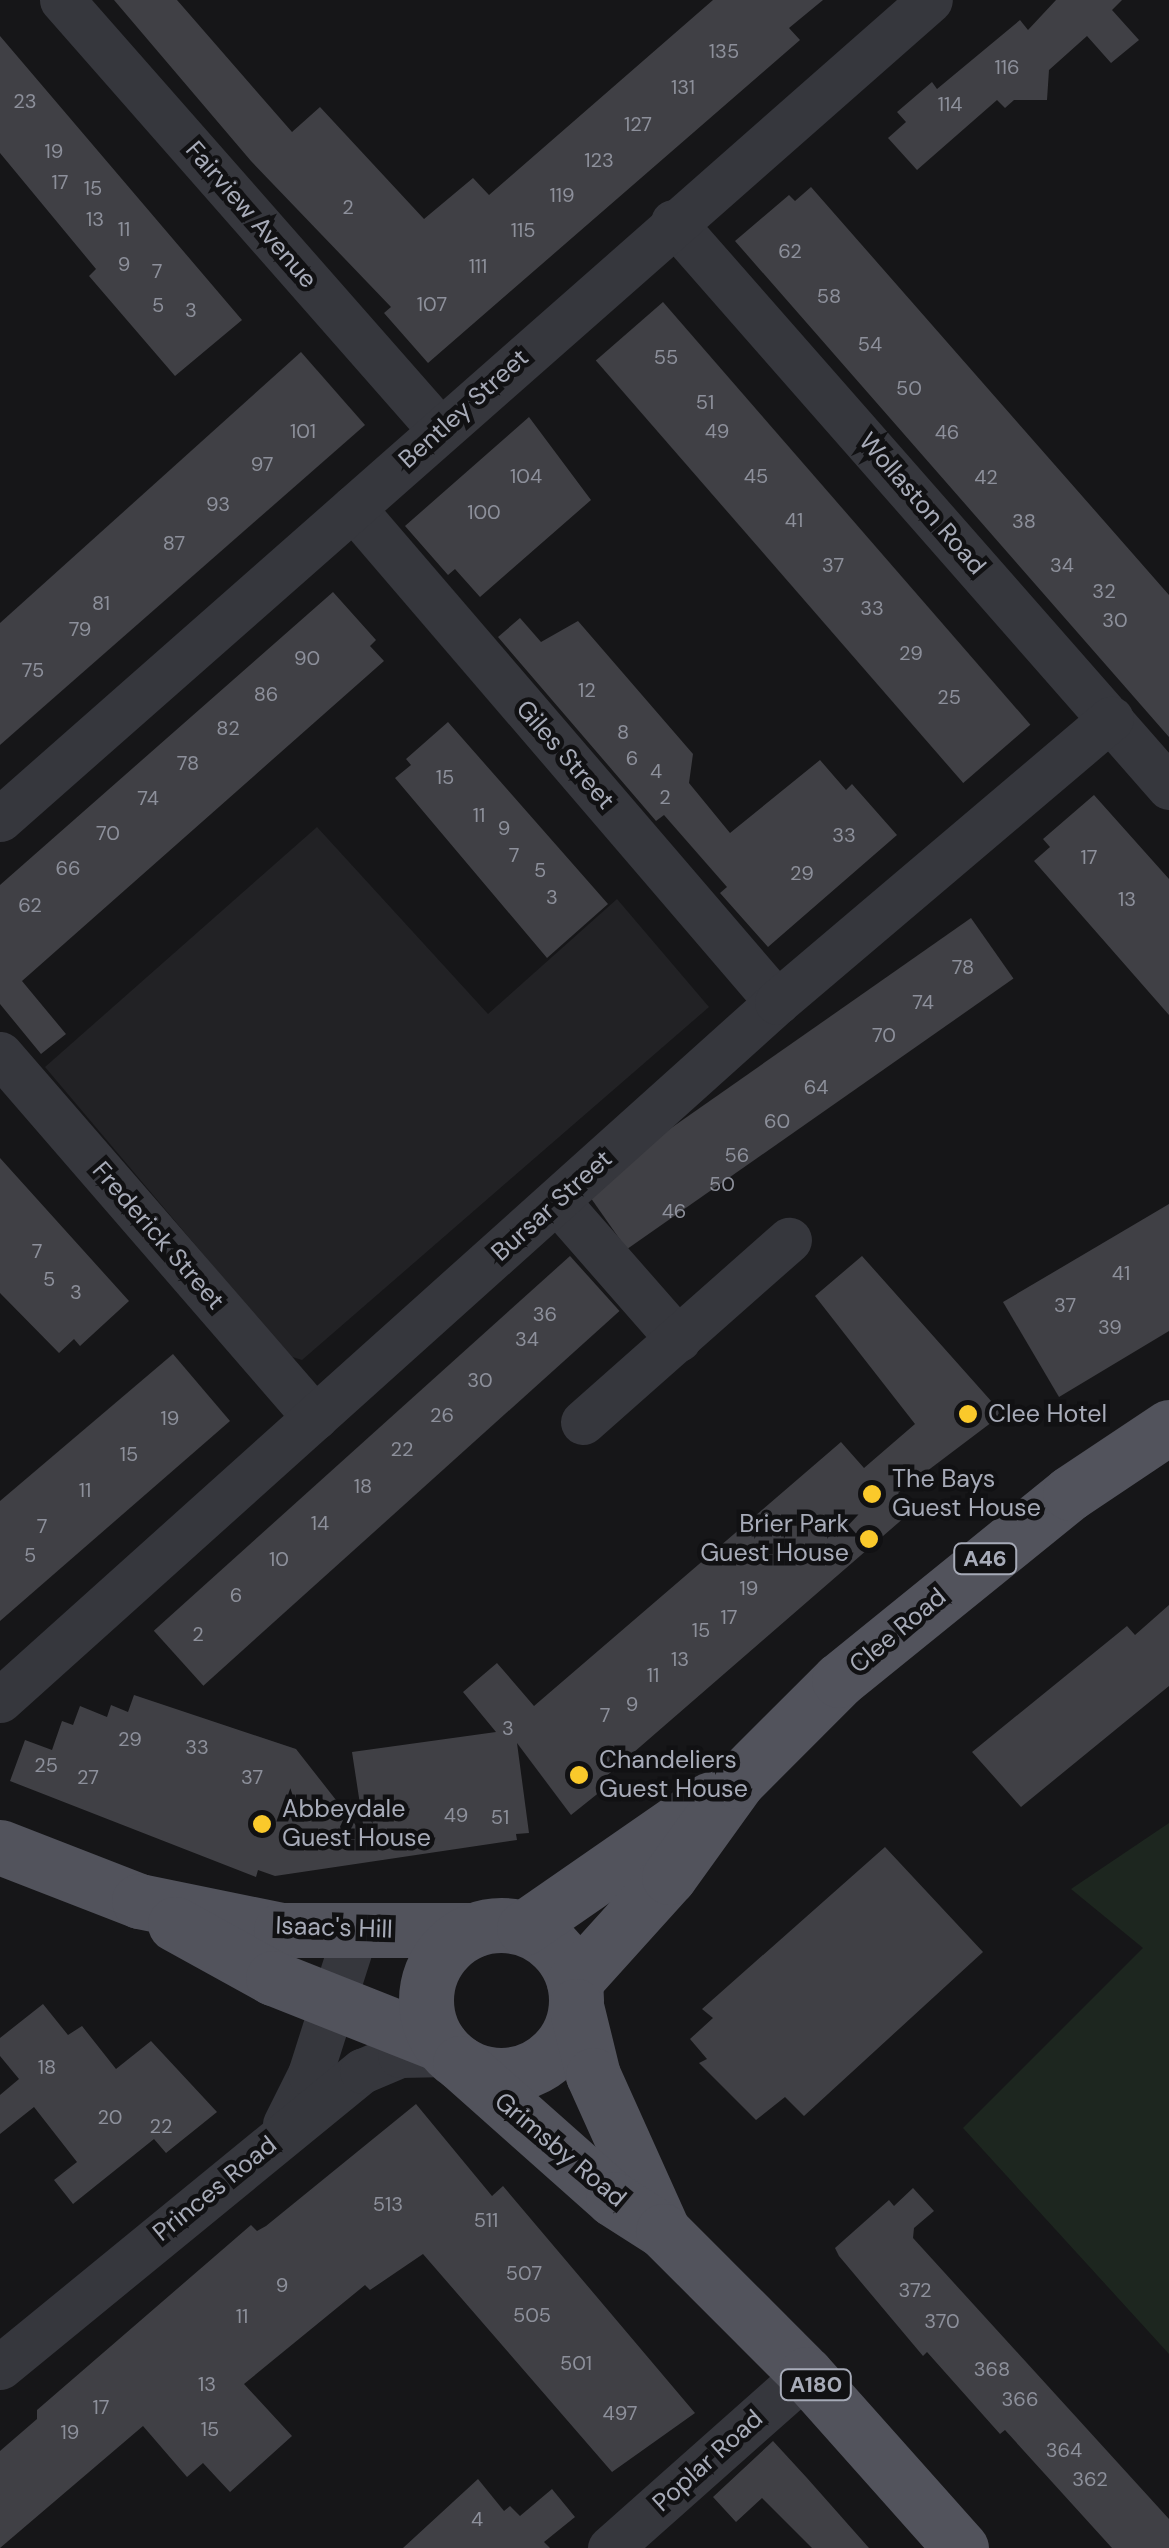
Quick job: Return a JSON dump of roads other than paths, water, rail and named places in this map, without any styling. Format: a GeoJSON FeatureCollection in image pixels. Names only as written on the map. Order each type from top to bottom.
{"type":"FeatureCollection","features":[{"type":"Feature","properties":{"kind":"main road","name":"Clee Road"},"geometry":{"type":"LineString","coordinates":[[575,1994],[738,1781],[935,1597],[1169,1427]]}},
{"type":"Feature","properties":{"kind":"main road","name":"Clee Road"},"geometry":{"type":"LineString","coordinates":[[498,1930],[738,1781]]}},
{"type":"Feature","properties":{"kind":"main road","name":"Isaac's Hill"},"geometry":{"type":"LineString","coordinates":[[0,1847],[138,1901],[280,1930],[498,1930]]}},
{"type":"Feature","properties":{"kind":"main road","name":"Isaac's Hill"},"geometry":{"type":"LineString","coordinates":[[138,1901],[209,1946],[450,2054]]}},
{"type":"Feature","properties":{"kind":"main road"},"geometry":{"type":"LineString","coordinates":[[498,1930],[555,1950],[575,1994]]}},
{"type":"Feature","properties":{"kind":"main road","name":"A46"},"geometry":{"type":"LineString","coordinates":[[498,1930],[446,1950],[428,1979],[425,2002],[450,2054],[484,2073],[534,2067],[555,2051],[575,1994]]}},
{"type":"Feature","properties":{"kind":"main road","name":"Grimsby Road"},"geometry":{"type":"LineString","coordinates":[[575,1994],[593,2075],[663,2231]]}},
{"type":"Feature","properties":{"kind":"main road","name":"Grimsby Road"},"geometry":{"type":"LineString","coordinates":[[450,2054],[614,2199],[663,2231],[806,2374],[961,2548]]}},
{"type":"Feature","properties":{"kind":"street","name":"Fairview Avenue"},"geometry":{"type":"LineString","coordinates":[[62,0],[440,430]]}},
{"type":"Feature","properties":{"kind":"street","name":"Bentley Street"},"geometry":{"type":"LineString","coordinates":[[0,819],[673,222],[930,0]]}},
{"type":"Feature","properties":{"kind":"street","name":"Wollaston Road"},"geometry":{"type":"LineString","coordinates":[[673,222],[1169,787]]}},
{"type":"Feature","properties":{"kind":"street","name":"Giles Street"},"geometry":{"type":"LineString","coordinates":[[353,508],[777,1002]]}},
{"type":"Feature","properties":{"kind":"street","name":"Bursar Street"},"geometry":{"type":"LineString","coordinates":[[9,1675],[315,1418],[777,1002],[1110,719]]}},
{"type":"Feature","properties":{"kind":"street","name":"Frederick Street"},"geometry":{"type":"LineString","coordinates":[[0,1054],[315,1418]]}},
{"type":"Feature","properties":{"kind":"street"},"geometry":{"type":"LineString","coordinates":[[557,1201],[678,1338]]}},
{"type":"Feature","properties":{"kind":"street"},"geometry":{"type":"LineString","coordinates":[[583,1422],[789,1240]]}},
{"type":"Feature","properties":{"kind":"street"},"geometry":{"type":"LineString","coordinates":[[277,2139],[310,2074],[356,1930]]}},
{"type":"Feature","properties":{"kind":"street","name":"Princes Road"},"geometry":{"type":"LineString","coordinates":[[0,2368],[362,2071],[400,2055],[450,2054]]}},
{"type":"Feature","properties":{"kind":"street","name":"Poplar Road"},"geometry":{"type":"LineString","coordinates":[[610,2548],[806,2374]]}},
{"type":"Feature","properties":{"kind":"place","name":"Clee Hotel"},"geometry":{"type":"Point","coordinates":[968,1414]}},
{"type":"Feature","properties":{"kind":"place","name":"The Bays Guest House"},"geometry":{"type":"Point","coordinates":[872,1494]}},
{"type":"Feature","properties":{"kind":"place","name":"Brier Park Guest House"},"geometry":{"type":"Point","coordinates":[869,1539]}},
{"type":"Feature","properties":{"kind":"place","name":"Chandeliers Guest House"},"geometry":{"type":"Point","coordinates":[579,1775]}},
{"type":"Feature","properties":{"kind":"place","name":"Abbeydale Guest House"},"geometry":{"type":"Point","coordinates":[262,1824]}}]}
